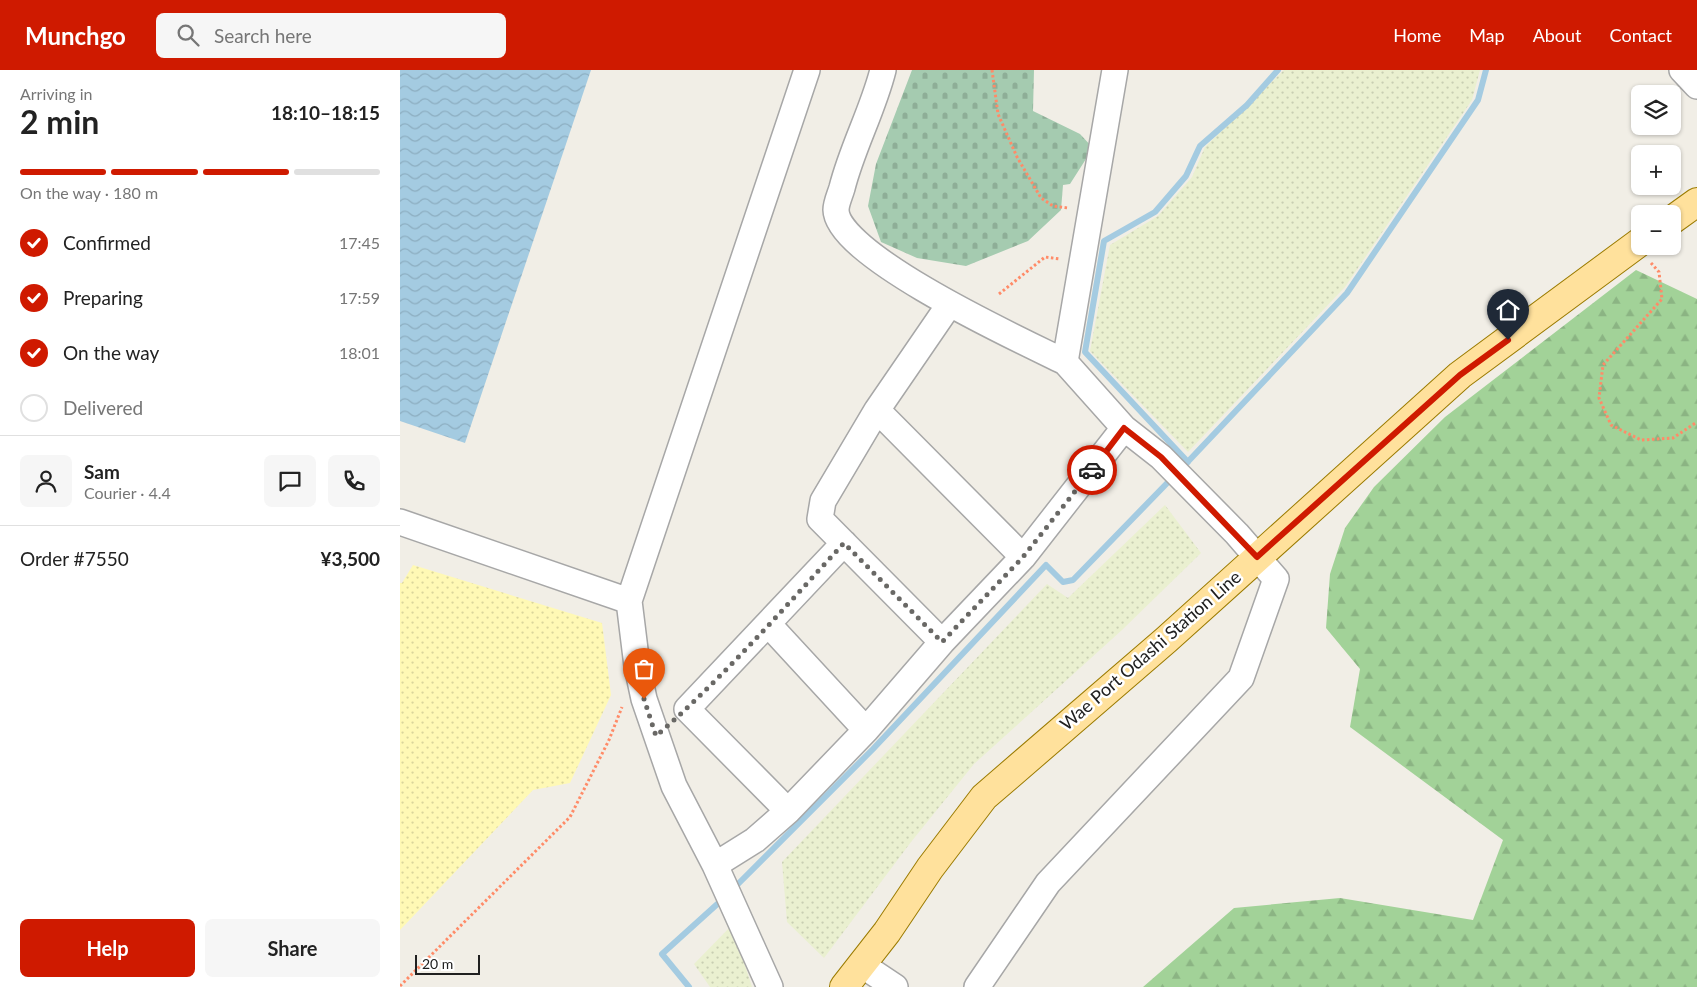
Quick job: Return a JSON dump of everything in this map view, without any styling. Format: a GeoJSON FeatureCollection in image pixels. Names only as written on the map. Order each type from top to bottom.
{"type":"FeatureCollection","features":[{"type":"Feature","properties":{"kind":"main road"},"geometry":{"type":"LineString","coordinates":[[1681,214],[1697,202]]}},
{"type":"Feature","properties":{"kind":"main road","name":"Wae Port Odashi Station Line"},"geometry":{"type":"LineString","coordinates":[[844,987],[862,965],[930,868],[984,796],[1166,640],[1460,375],[1631,249]]}},
{"type":"Feature","properties":{"kind":"street"},"geometry":{"type":"LineString","coordinates":[[770,987],[715,864],[674,786],[644,699],[637,666],[629,600],[807,70]]}},
{"type":"Feature","properties":{"kind":"street"},"geometry":{"type":"LineString","coordinates":[[883,70],[845,176],[836,211],[844,229],[886,265],[949,305],[1065,362],[1124,428],[1161,457],[1276,579],[1241,678],[1048,883],[977,987]]}},
{"type":"Feature","properties":{"kind":"street"},"geometry":{"type":"LineString","coordinates":[[1065,362],[1115,70]]}},
{"type":"Feature","properties":{"kind":"street"},"geometry":{"type":"LineString","coordinates":[[1682,70],[1697,86]]}},
{"type":"Feature","properties":{"kind":"street"},"geometry":{"type":"LineString","coordinates":[[942,642],[820,519],[823,500],[877,410],[949,305]]}},
{"type":"Feature","properties":{"kind":"street"},"geometry":{"type":"LineString","coordinates":[[877,410],[1023,557]]}},
{"type":"Feature","properties":{"kind":"street"},"geometry":{"type":"LineString","coordinates":[[715,864],[755,840],[788,811],[866,730],[942,642],[1023,557],[1124,428]]}},
{"type":"Feature","properties":{"kind":"street"},"geometry":{"type":"LineString","coordinates":[[400,522],[629,600]]}},
{"type":"Feature","properties":{"kind":"street"},"geometry":{"type":"LineString","coordinates":[[656,736],[687,709],[769,625],[844,543]]}},
{"type":"Feature","properties":{"kind":"street"},"geometry":{"type":"LineString","coordinates":[[769,625],[866,730]]}},
{"type":"Feature","properties":{"kind":"street"},"geometry":{"type":"LineString","coordinates":[[687,709],[788,811]]}},
{"type":"Feature","properties":{"kind":"street"},"geometry":{"type":"LineString","coordinates":[[862,965],[894,987]]}},
{"type":"Feature","properties":{"kind":"path"},"geometry":{"type":"LineString","coordinates":[[992,70],[998,114],[1017,157],[1041,198],[1053,206],[1091,209]]}},
{"type":"Feature","properties":{"kind":"path"},"geometry":{"type":"LineString","coordinates":[[1646,255],[1659,272],[1662,299],[1603,365],[1599,398],[1611,425],[1642,440],[1673,438],[1697,422]]}},
{"type":"Feature","properties":{"kind":"path"},"geometry":{"type":"LineString","coordinates":[[999,294],[1045,257],[1082,261]]}},
{"type":"Feature","properties":{"kind":"path"},"geometry":{"type":"LineString","coordinates":[[400,986],[570,817],[609,740],[623,703]]}},
{"type":"Feature","properties":{"kind":"green space"},"geometry":{"type":"Polygon","coordinates":[[[912,70],[1034,70],[1033,111],[1080,134],[1093,148],[1070,184],[1063,185],[1061,210],[1028,241],[966,266],[917,258],[881,242],[868,206],[876,164],[912,70]]]}},
{"type":"Feature","properties":{"kind":"green space"},"geometry":{"type":"Polygon","coordinates":[[[1284,70],[1480,70],[1472,100],[1345,287],[1188,452],[1090,351],[1110,245],[1158,216],[1192,177],[1205,147],[1284,70]]]}},
{"type":"Feature","properties":{"kind":"green space"},"geometry":{"type":"Polygon","coordinates":[[[1636,270],[1697,299],[1697,987],[1143,987],[1234,908],[1340,898],[1473,920],[1503,840],[1350,727],[1360,669],[1326,628],[1330,574],[1345,528],[1374,487],[1445,417],[1636,270]]]}},
{"type":"Feature","properties":{"kind":"green space"},"geometry":{"type":"Polygon","coordinates":[[[1165,505],[1201,553],[1122,630],[974,764],[911,842],[824,958],[787,922],[782,862],[1047,584],[1068,598],[1165,505]]]}},
{"type":"Feature","properties":{"kind":"green space"},"geometry":{"type":"Polygon","coordinates":[[[732,925],[752,987],[710,987],[694,964],[732,925]]]}},
{"type":"Feature","properties":{"kind":"sand"},"geometry":{"type":"Polygon","coordinates":[[[413,565],[602,623],[611,695],[570,783],[533,790],[400,930],[400,583],[402,583],[413,565]]]}},
{"type":"Feature","properties":{"kind":"water"},"geometry":{"type":"Polygon","coordinates":[[[400,70],[591,70],[465,443],[400,421],[400,70]]]}},
{"type":"Feature","properties":{"kind":"waterway"},"geometry":{"type":"LineString","coordinates":[[1188,462],[1085,352],[1104,241],[1155,212],[1186,176],[1200,146],[1247,105],[1278,70]]}},
{"type":"Feature","properties":{"kind":"waterway"},"geometry":{"type":"LineString","coordinates":[[1181,469],[1347,293],[1478,100],[1486,70]]}},
{"type":"Feature","properties":{"kind":"waterway"},"geometry":{"type":"LineString","coordinates":[[733,889],[873,749],[1046,565],[1063,582],[1073,580],[1174,476]]}},
{"type":"Feature","properties":{"kind":"waterway"},"geometry":{"type":"LineString","coordinates":[[689,987],[662,954],[724,898]]}},
{"type":"Feature","properties":{"kind":"way so far"},"geometry":{"type":"LineString","coordinates":[[644,699],[656,736],[687,709],[769,625],[844,543],[942,642],[1023,557],[1092,470]]}},
{"type":"Feature","properties":{"kind":"route"},"geometry":{"type":"LineString","coordinates":[[1092,470],[1124,428],[1161,457],[1237,534],[1257,557],[1460,375],[1508,340]]}}]}
